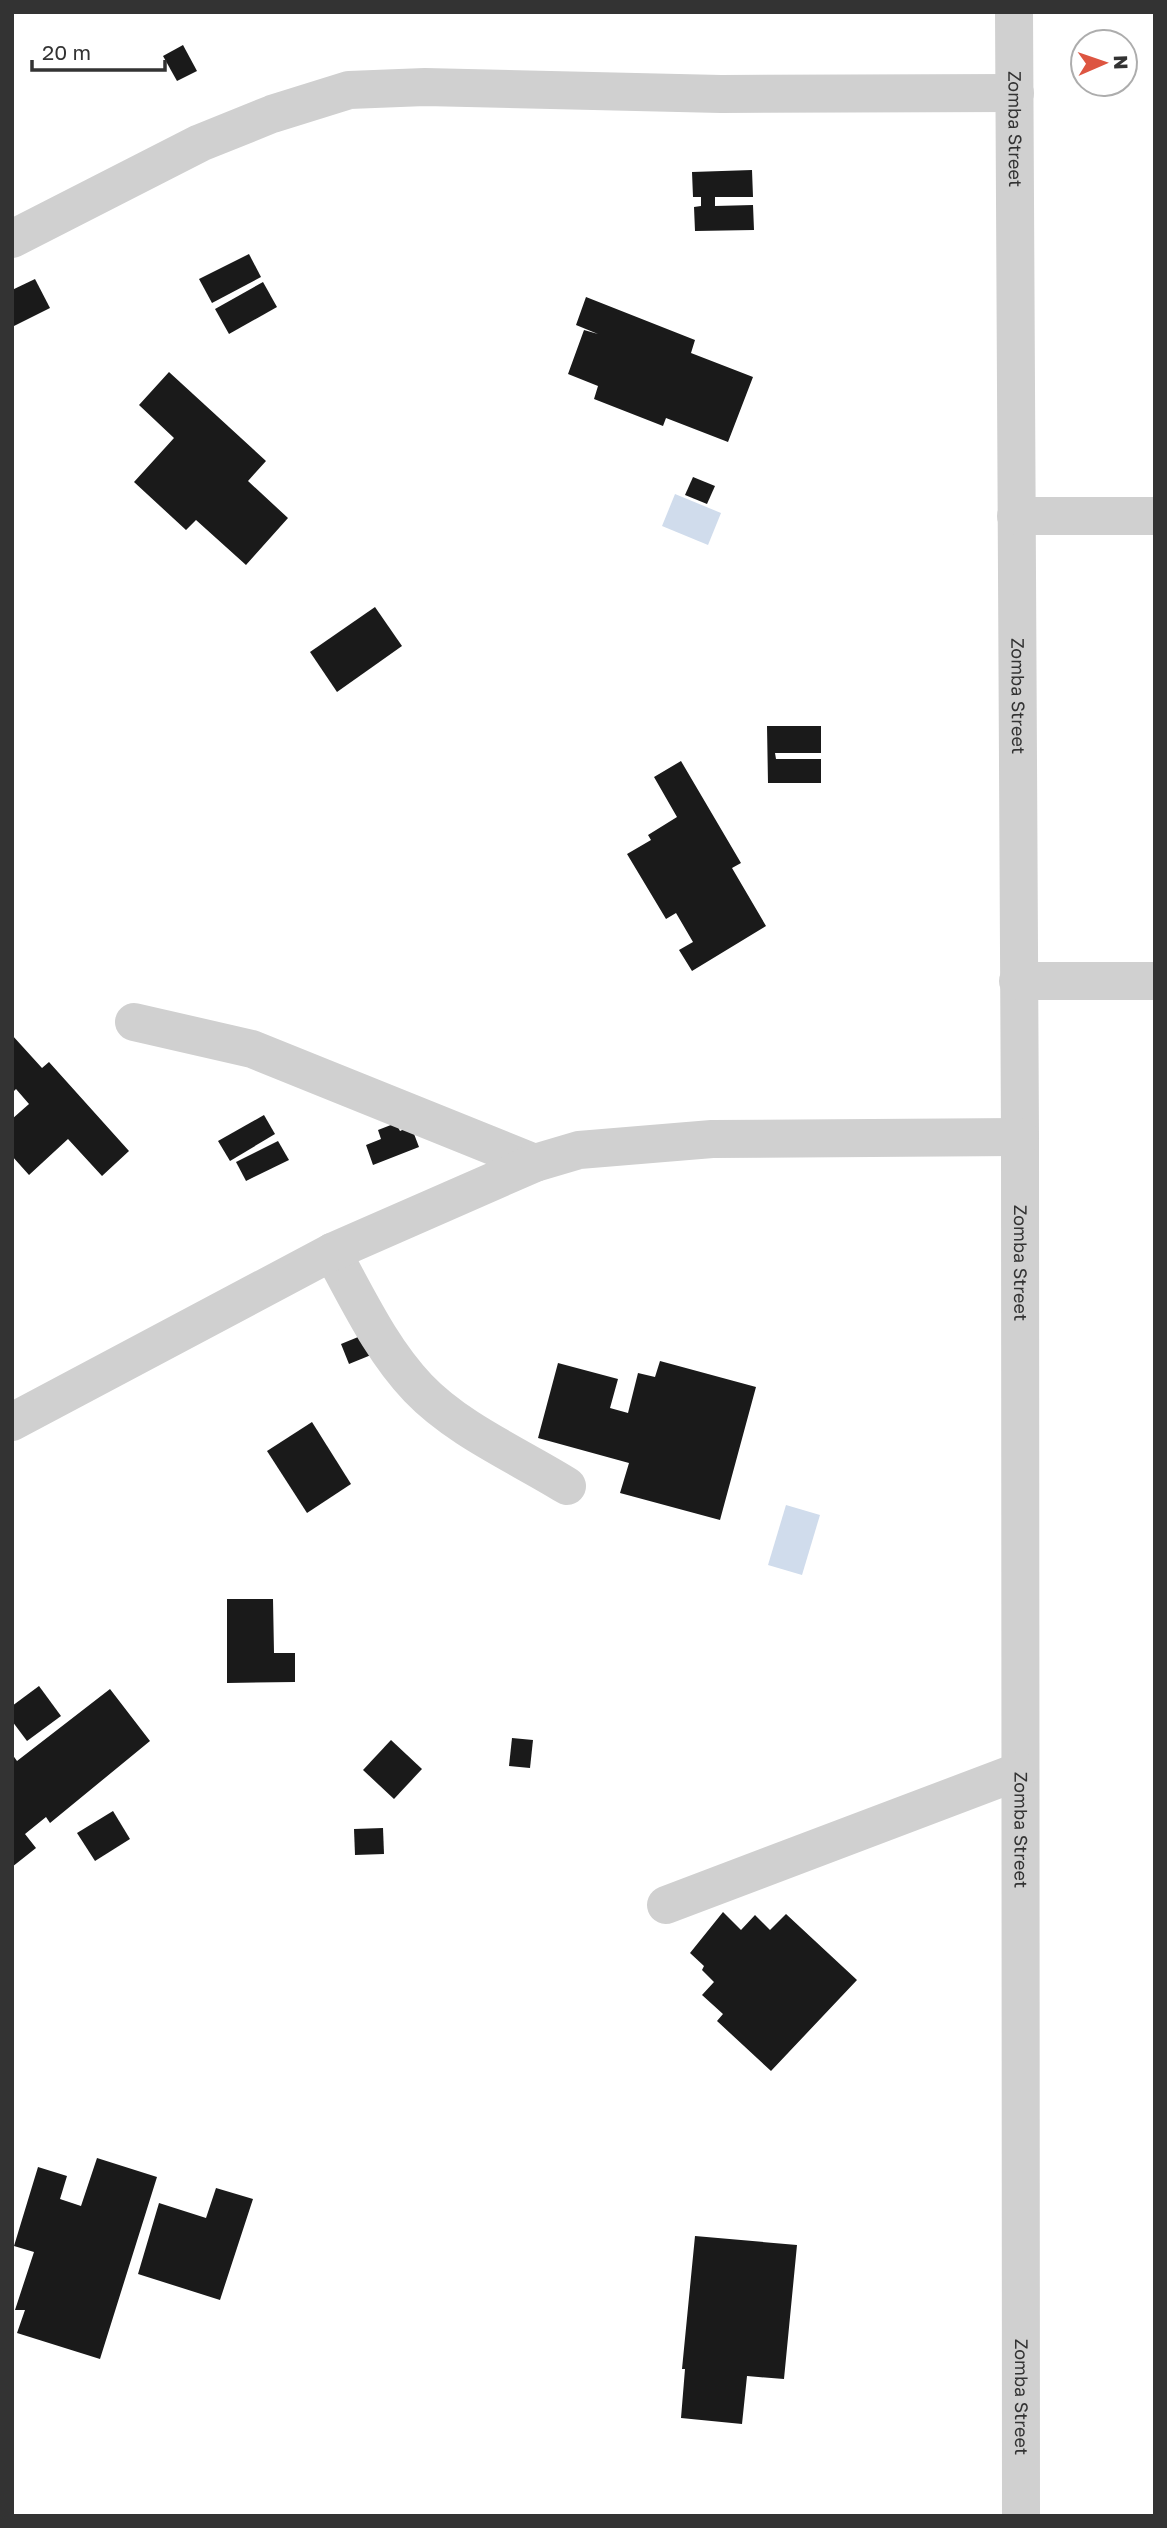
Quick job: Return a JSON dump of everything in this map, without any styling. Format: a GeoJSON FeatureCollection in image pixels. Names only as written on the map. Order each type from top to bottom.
{"type":"FeatureCollection","features":[{"type":"Feature","properties":{"kind":"street","name":"Zomba Street"},"geometry":{"type":"LineString","coordinates":[[1014,12],[1020,1137],[1021,2516]]}},
{"type":"Feature","properties":{"kind":"street"},"geometry":{"type":"LineString","coordinates":[[12,239],[200,143],[272,114],[349,90],[425,87],[721,94],[1015,93]]}},
{"type":"Feature","properties":{"kind":"street"},"geometry":{"type":"LineString","coordinates":[[1016,516],[1152,522]]}},
{"type":"Feature","properties":{"kind":"street"},"geometry":{"type":"LineString","coordinates":[[1018,981],[1155,981]]}},
{"type":"Feature","properties":{"kind":"street"},"geometry":{"type":"LineString","coordinates":[[134,1022],[252,1049],[535,1163]]}},
{"type":"Feature","properties":{"kind":"street"},"geometry":{"type":"LineString","coordinates":[[12,1422],[332,1252],[535,1163],[579,1150],[712,1139],[1020,1137]]}},
{"type":"Feature","properties":{"kind":"street"},"geometry":{"type":"LineString","coordinates":[[332,1252],[386,1349],[420,1390],[458,1420],[568,1486]]}},
{"type":"Feature","properties":{"kind":"street"},"geometry":{"type":"LineString","coordinates":[[666,1905],[1020,1771]]}},
{"type":"Feature","properties":{"kind":"water"},"geometry":{"type":"Polygon","coordinates":[[[675,494],[721,513],[708,545],[662,526],[675,494]]]}},
{"type":"Feature","properties":{"kind":"water"},"geometry":{"type":"Polygon","coordinates":[[[786,1505],[820,1515],[802,1575],[768,1565],[786,1505]]]}},
{"type":"Feature","properties":{"kind":"building"},"geometry":{"type":"Polygon","coordinates":[[[183,45],[197,71],[177,81],[163,56],[183,45]]]}},
{"type":"Feature","properties":{"kind":"building"},"geometry":{"type":"Polygon","coordinates":[[[752,170],[753,197],[715,197],[715,206],[753,205],[754,230],[695,231],[694,207],[701,206],[701,197],[693,197],[692,172],[752,170]]]}},
{"type":"Feature","properties":{"kind":"building"},"geometry":{"type":"Polygon","coordinates":[[[249,254],[261,277],[212,303],[199,279],[249,254]]]}},
{"type":"Feature","properties":{"kind":"building"},"geometry":{"type":"Polygon","coordinates":[[[35,279],[50,308],[12,327],[12,290],[35,279]]]}},
{"type":"Feature","properties":{"kind":"building"},"geometry":{"type":"Polygon","coordinates":[[[263,282],[277,307],[229,334],[215,309],[263,282]]]}},
{"type":"Feature","properties":{"kind":"building"},"geometry":{"type":"Polygon","coordinates":[[[586,297],[695,340],[691,353],[753,377],[728,442],[666,418],[663,426],[594,399],[598,386],[568,374],[584,330],[598,334],[576,325],[586,297]]]}},
{"type":"Feature","properties":{"kind":"building"},"geometry":{"type":"Polygon","coordinates":[[[169,372],[266,461],[248,481],[288,518],[246,565],[196,520],[186,530],[134,482],[174,438],[139,405],[169,372]]]}},
{"type":"Feature","properties":{"kind":"building"},"geometry":{"type":"Polygon","coordinates":[[[693,477],[715,486],[707,504],[685,495],[693,477]]]}},
{"type":"Feature","properties":{"kind":"building"},"geometry":{"type":"Polygon","coordinates":[[[375,607],[402,646],[337,692],[310,652],[375,607]]]}},
{"type":"Feature","properties":{"kind":"building"},"geometry":{"type":"Polygon","coordinates":[[[767,726],[821,726],[821,753],[775,753],[776,759],[821,759],[821,783],[768,783],[767,726]]]}},
{"type":"Feature","properties":{"kind":"building"},"geometry":{"type":"Polygon","coordinates":[[[681,761],[741,863],[732,868],[766,926],[692,971],[679,950],[693,942],[676,913],[666,919],[627,854],[651,840],[648,835],[677,817],[654,777],[681,761]]]}},
{"type":"Feature","properties":{"kind":"building"},"geometry":{"type":"Polygon","coordinates":[[[12,1035],[42,1068],[49,1062],[129,1151],[102,1176],[68,1139],[29,1175],[12,1156],[12,1119],[29,1104],[16,1089],[12,1093],[12,1035]]]}},
{"type":"Feature","properties":{"kind":"building"},"geometry":{"type":"Polygon","coordinates":[[[264,1115],[275,1134],[230,1161],[218,1141],[264,1115]]]}},
{"type":"Feature","properties":{"kind":"building"},"geometry":{"type":"Polygon","coordinates":[[[396,1123],[400,1131],[411,1126],[419,1147],[373,1165],[366,1145],[381,1139],[378,1130],[396,1123]]]}},
{"type":"Feature","properties":{"kind":"building"},"geometry":{"type":"Polygon","coordinates":[[[278,1141],[289,1160],[246,1181],[236,1162],[278,1141]]]}},
{"type":"Feature","properties":{"kind":"building"},"geometry":{"type":"Polygon","coordinates":[[[363,1335],[371,1355],[349,1364],[341,1344],[363,1335]]]}},
{"type":"Feature","properties":{"kind":"building"},"geometry":{"type":"Polygon","coordinates":[[[660,1361],[756,1387],[720,1520],[620,1493],[629,1463],[538,1438],[558,1363],[618,1379],[610,1408],[628,1413],[638,1373],[655,1377],[660,1361]]]}},
{"type":"Feature","properties":{"kind":"building"},"geometry":{"type":"Polygon","coordinates":[[[312,1422],[351,1484],[307,1513],[267,1451],[312,1422]]]}},
{"type":"Feature","properties":{"kind":"building"},"geometry":{"type":"Polygon","coordinates":[[[227,1599],[273,1599],[274,1653],[295,1653],[295,1682],[227,1683],[227,1599]]]}},
{"type":"Feature","properties":{"kind":"building"},"geometry":{"type":"Polygon","coordinates":[[[39,1686],[61,1716],[27,1741],[12,1721],[12,1706],[39,1686]]]}},
{"type":"Feature","properties":{"kind":"building"},"geometry":{"type":"Polygon","coordinates":[[[110,1689],[150,1741],[50,1823],[46,1817],[25,1834],[36,1848],[12,1867],[12,1754],[17,1761],[110,1689]]]}},
{"type":"Feature","properties":{"kind":"building"},"geometry":{"type":"Polygon","coordinates":[[[512,1738],[533,1740],[530,1768],[509,1766],[512,1738]]]}},
{"type":"Feature","properties":{"kind":"building"},"geometry":{"type":"Polygon","coordinates":[[[391,1740],[422,1769],[394,1799],[363,1770],[391,1740]]]}},
{"type":"Feature","properties":{"kind":"building"},"geometry":{"type":"Polygon","coordinates":[[[113,1811],[130,1839],[95,1861],[77,1833],[113,1811]]]}},
{"type":"Feature","properties":{"kind":"building"},"geometry":{"type":"Polygon","coordinates":[[[383,1828],[384,1854],[355,1855],[354,1829],[383,1828]]]}},
{"type":"Feature","properties":{"kind":"building"},"geometry":{"type":"Polygon","coordinates":[[[723,1912],[741,1930],[755,1915],[770,1930],[786,1914],[857,1980],[771,2071],[717,2021],[723,2014],[702,1995],[714,1982],[702,1970],[704,1966],[690,1953],[723,1912]]]}},
{"type":"Feature","properties":{"kind":"building"},"geometry":{"type":"Polygon","coordinates":[[[97,2158],[157,2177],[100,2359],[17,2333],[25,2310],[15,2310],[34,2252],[14,2246],[38,2167],[67,2176],[60,2199],[81,2206],[97,2158]]]}},
{"type":"Feature","properties":{"kind":"building"},"geometry":{"type":"Polygon","coordinates":[[[216,2188],[253,2199],[220,2300],[138,2274],[159,2203],[206,2218],[216,2188]]]}},
{"type":"Feature","properties":{"kind":"building"},"geometry":{"type":"Polygon","coordinates":[[[695,2236],[797,2245],[784,2379],[747,2376],[742,2424],[681,2418],[685,2369],[682,2369],[695,2236]]]}}]}
